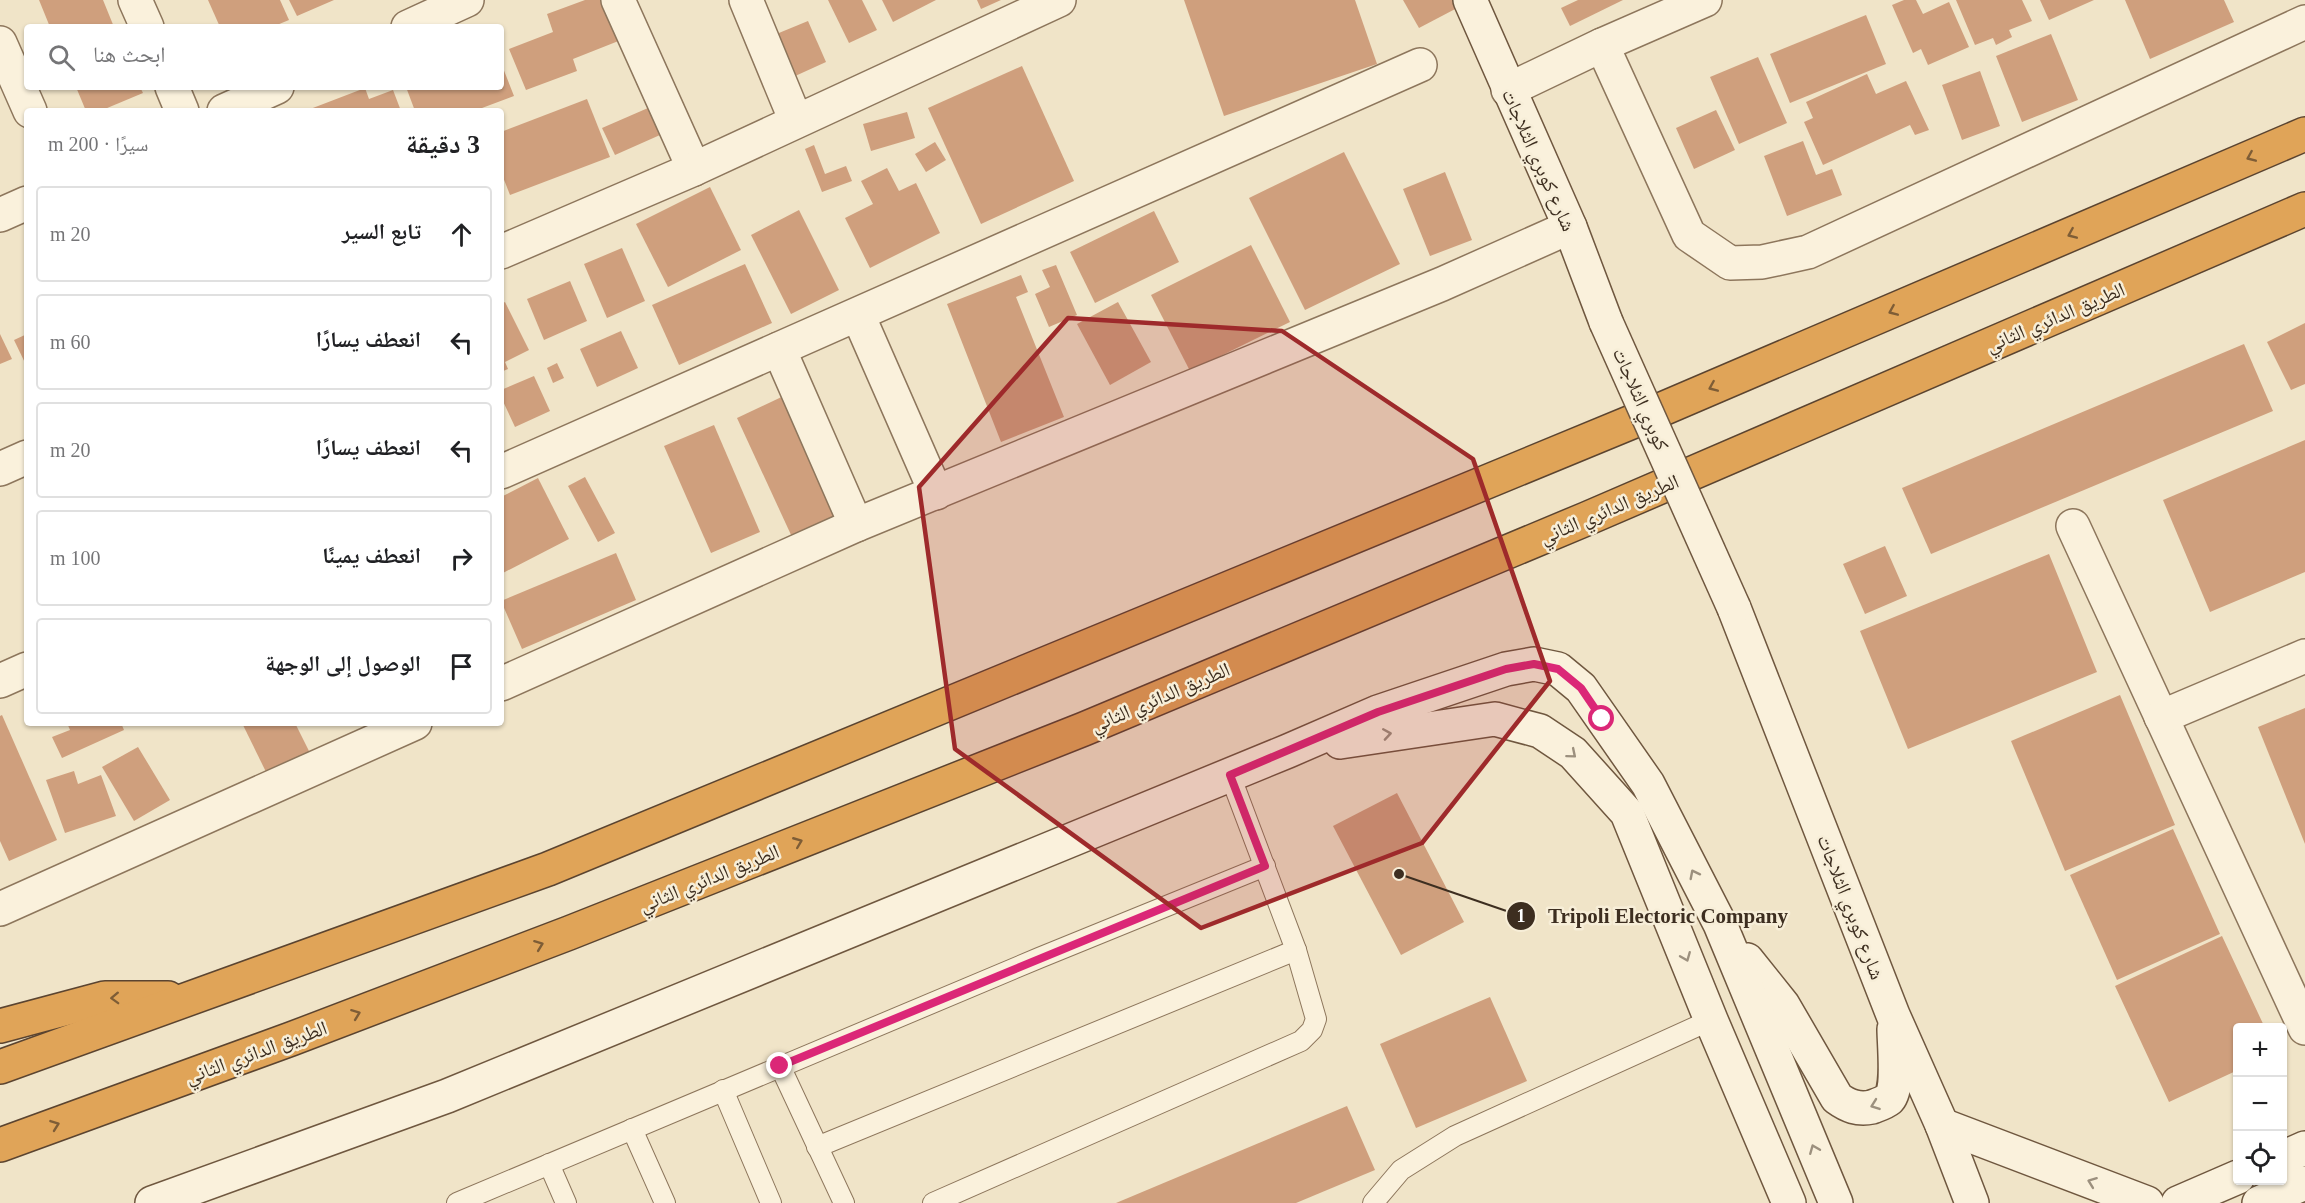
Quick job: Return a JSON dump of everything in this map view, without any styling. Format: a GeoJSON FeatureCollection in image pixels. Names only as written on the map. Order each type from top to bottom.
{"type":"FeatureCollection","features":[{"type":"Feature","properties":{"kind":"highway"},"geometry":{"type":"LineString","coordinates":[[0,1067],[548,869],[1638,419],[2305,134]]}},
{"type":"Feature","properties":{"kind":"highway","name":"الطريق الدائري الثاني"},"geometry":{"type":"LineString","coordinates":[[0,1145],[291,1039],[547,942],[1084,729],[1597,514],[2305,209]]}},
{"type":"Feature","properties":{"kind":"highway"},"geometry":{"type":"LineString","coordinates":[[0,1026],[105,999],[194,997]]}},
{"type":"Feature","properties":{"kind":"street"},"geometry":{"type":"LineString","coordinates":[[135,0],[146,24]]}},
{"type":"Feature","properties":{"kind":"street"},"geometry":{"type":"LineString","coordinates":[[415,24],[467,0]]}},
{"type":"Feature","properties":{"kind":"street"},"geometry":{"type":"LineString","coordinates":[[618,0],[694,169]]}},
{"type":"Feature","properties":{"kind":"street"},"geometry":{"type":"LineString","coordinates":[[746,0],[796,121]]}},
{"type":"Feature","properties":{"kind":"street"},"geometry":{"type":"LineString","coordinates":[[504,251],[694,169],[1059,0]]}},
{"type":"Feature","properties":{"kind":"street","name":"شارع كوبري الثلاجات"},"geometry":{"type":"LineString","coordinates":[[1470,0],[1570,227],[1606,322]]}},
{"type":"Feature","properties":{"kind":"street"},"geometry":{"type":"LineString","coordinates":[[1508,90],[1704,0]]}},
{"type":"Feature","properties":{"kind":"street"},"geometry":{"type":"LineString","coordinates":[[1602,45],[1689,235],[1730,263],[1762,262],[1808,252],[2305,22]]}},
{"type":"Feature","properties":{"kind":"street"},"geometry":{"type":"LineString","coordinates":[[0,43],[29,108]]}},
{"type":"Feature","properties":{"kind":"street"},"geometry":{"type":"LineString","coordinates":[[504,471],[1420,65]]}},
{"type":"Feature","properties":{"kind":"street"},"geometry":{"type":"LineString","coordinates":[[173,90],[181,108]]}},
{"type":"Feature","properties":{"kind":"street"},"geometry":{"type":"LineString","coordinates":[[231,108],[270,90]]}},
{"type":"Feature","properties":{"kind":"street"},"geometry":{"type":"LineString","coordinates":[[0,214],[24,204]]}},
{"type":"Feature","properties":{"kind":"street"},"geometry":{"type":"LineString","coordinates":[[504,683],[856,525],[1442,284],[1570,227]]}},
{"type":"Feature","properties":{"kind":"street"},"geometry":{"type":"LineString","coordinates":[[858,315],[936,493]]}},
{"type":"Feature","properties":{"kind":"street","name":"كوبري الثلاجات"},"geometry":{"type":"LineString","coordinates":[[1606,322],[1734,608]]}},
{"type":"Feature","properties":{"kind":"street"},"geometry":{"type":"LineString","coordinates":[[779,349],[856,525]]}},
{"type":"Feature","properties":{"kind":"street"},"geometry":{"type":"LineString","coordinates":[[0,469],[24,458]]}},
{"type":"Feature","properties":{"kind":"street"},"geometry":{"type":"LineString","coordinates":[[2073,526],[2305,1028]]}},
{"type":"Feature","properties":{"kind":"street","name":"شارع كوبري الثلاجات"},"geometry":{"type":"LineString","coordinates":[[1734,608],[1893,1015],[1942,1125],[1972,1203]]}},
{"type":"Feature","properties":{"kind":"street"},"geometry":{"type":"LineString","coordinates":[[2161,717],[2305,656]]}},
{"type":"Feature","properties":{"kind":"street"},"geometry":{"type":"LineString","coordinates":[[152,1203],[447,1096],[1288,752],[1378,712],[1506,669],[1534,664],[1558,669],[1581,688],[1648,784],[1720,924],[1836,1203]]}},
{"type":"Feature","properties":{"kind":"street"},"geometry":{"type":"LineString","coordinates":[[0,681],[24,670]]}},
{"type":"Feature","properties":{"kind":"street"},"geometry":{"type":"LineString","coordinates":[[1288,752],[1387,734],[1495,719],[1540,731],[1573,753],[1627,813],[1711,1020],[1789,1203]]}},
{"type":"Feature","properties":{"kind":"street"},"geometry":{"type":"LineString","coordinates":[[0,909],[408,726]]}},
{"type":"Feature","properties":{"kind":"street"},"geometry":{"type":"LineString","coordinates":[[1720,924],[1783,1005],[1837,1098],[1848,1106],[1864,1109],[1890,1098],[1894,1086],[1893,1015]]}},
{"type":"Feature","properties":{"kind":"street"},"geometry":{"type":"LineString","coordinates":[[1942,1125],[2147,1203]]}},
{"type":"Feature","properties":{"kind":"street"},"geometry":{"type":"LineString","coordinates":[[2287,1156],[2305,1148]]}},
{"type":"Feature","properties":{"kind":"street"},"geometry":{"type":"LineString","coordinates":[[2178,1203],[2233,1179]]}},
{"type":"Feature","properties":{"kind":"street"},"geometry":{"type":"LineString","coordinates":[[2259,1203],[2305,1183]]}},
{"type":"Feature","properties":{"kind":"lane"},"geometry":{"type":"LineString","coordinates":[[933,1203],[1301,1041],[1312,1030],[1316,1019],[1296,950],[1230,775]]}},
{"type":"Feature","properties":{"kind":"lane"},"geometry":{"type":"LineString","coordinates":[[457,1203],[780,1066],[1265,866]]}},
{"type":"Feature","properties":{"kind":"lane"},"geometry":{"type":"LineString","coordinates":[[818,1147],[1296,950]]}},
{"type":"Feature","properties":{"kind":"lane"},"geometry":{"type":"LineString","coordinates":[[1372,1203],[1401,1170],[1455,1136],[1711,1020]]}},
{"type":"Feature","properties":{"kind":"lane"},"geometry":{"type":"LineString","coordinates":[[780,1066],[844,1203]]}},
{"type":"Feature","properties":{"kind":"lane"},"geometry":{"type":"LineString","coordinates":[[723,1090],[771,1203]]}},
{"type":"Feature","properties":{"kind":"lane"},"geometry":{"type":"LineString","coordinates":[[632,1129],[665,1203]]}},
{"type":"Feature","properties":{"kind":"lane"},"geometry":{"type":"LineString","coordinates":[[549,1164],[566,1203]]}},
{"type":"Feature","properties":{"kind":"highlighted area"},"geometry":{"type":"Polygon","coordinates":[[[1068,318],[1282,331],[1473,459],[1550,681],[1422,843],[1201,928],[955,749],[919,487],[1068,318]]]}},
{"type":"Feature","properties":{"kind":"building"},"geometry":{"type":"Polygon","coordinates":[[[39,0],[103,0],[113,24],[49,24],[39,0]]]}},
{"type":"Feature","properties":{"kind":"building"},"geometry":{"type":"Polygon","coordinates":[[[208,0],[280,0],[289,20],[279,24],[219,24],[208,0]]]}},
{"type":"Feature","properties":{"kind":"building"},"geometry":{"type":"Polygon","coordinates":[[[289,0],[334,0],[297,16],[289,0]]]}},
{"type":"Feature","properties":{"kind":"building"},"geometry":{"type":"Polygon","coordinates":[[[585,0],[606,0],[621,40],[573,59],[577,71],[526,90],[509,49],[553,32],[547,14],[585,0]]]}},
{"type":"Feature","properties":{"kind":"building"},"geometry":{"type":"Polygon","coordinates":[[[828,0],[862,0],[877,30],[849,43],[828,0]]]}},
{"type":"Feature","properties":{"kind":"building"},"geometry":{"type":"Polygon","coordinates":[[[882,0],[936,0],[893,22],[882,0]]]}},
{"type":"Feature","properties":{"kind":"building"},"geometry":{"type":"Polygon","coordinates":[[[977,0],[1001,0],[981,9],[977,0]]]}},
{"type":"Feature","properties":{"kind":"building"},"geometry":{"type":"Polygon","coordinates":[[[1184,0],[1355,0],[1377,64],[1224,116],[1184,0]]]}},
{"type":"Feature","properties":{"kind":"building"},"geometry":{"type":"Polygon","coordinates":[[[1403,0],[1455,0],[1459,7],[1419,28],[1403,0]]]}},
{"type":"Feature","properties":{"kind":"building"},"geometry":{"type":"Polygon","coordinates":[[[1578,0],[1623,0],[1570,26],[1561,8],[1578,0]]]}},
{"type":"Feature","properties":{"kind":"building"},"geometry":{"type":"Polygon","coordinates":[[[1904,0],[1916,0],[1923,14],[1949,2],[1969,47],[1928,65],[1921,49],[1913,53],[1892,5],[1904,0]]]}},
{"type":"Feature","properties":{"kind":"building"},"geometry":{"type":"Polygon","coordinates":[[[1956,0],[2022,0],[2032,21],[2009,30],[2012,37],[1996,45],[1993,38],[1975,45],[1956,0]]]}},
{"type":"Feature","properties":{"kind":"building"},"geometry":{"type":"Polygon","coordinates":[[[2040,0],[2094,0],[2049,20],[2040,0]]]}},
{"type":"Feature","properties":{"kind":"building"},"geometry":{"type":"Polygon","coordinates":[[[2125,0],[2224,0],[2234,22],[2150,59],[2125,0]]]}},
{"type":"Feature","properties":{"kind":"building"},"geometry":{"type":"Polygon","coordinates":[[[1866,15],[1886,64],[1790,103],[1770,54],[1866,15]]]}},
{"type":"Feature","properties":{"kind":"building"},"geometry":{"type":"Polygon","coordinates":[[[808,21],[826,62],[793,77],[774,35],[808,21]]]}},
{"type":"Feature","properties":{"kind":"building"},"geometry":{"type":"Polygon","coordinates":[[[2051,34],[2078,100],[2022,122],[1996,56],[2051,34]]]}},
{"type":"Feature","properties":{"kind":"building"},"geometry":{"type":"Polygon","coordinates":[[[1758,57],[1787,123],[1739,144],[1710,77],[1758,57]]]}},
{"type":"Feature","properties":{"kind":"building"},"geometry":{"type":"Polygon","coordinates":[[[1022,66],[1074,181],[981,224],[928,108],[1022,66]]]}},
{"type":"Feature","properties":{"kind":"building"},"geometry":{"type":"Polygon","coordinates":[[[504,71],[514,96],[482,108],[414,108],[407,90],[504,90],[504,71]]]}},
{"type":"Feature","properties":{"kind":"building"},"geometry":{"type":"Polygon","coordinates":[[[1980,71],[2000,126],[1962,140],[1942,85],[1980,71]]]}},
{"type":"Feature","properties":{"kind":"building"},"geometry":{"type":"Polygon","coordinates":[[[1867,74],[1876,94],[1906,81],[1929,130],[1915,135],[1910,125],[1823,165],[1804,122],[1813,118],[1806,102],[1867,74]]]}},
{"type":"Feature","properties":{"kind":"building"},"geometry":{"type":"Polygon","coordinates":[[[77,90],[142,90],[143,93],[107,108],[85,108],[77,90]]]}},
{"type":"Feature","properties":{"kind":"building"},"geometry":{"type":"Polygon","coordinates":[[[360,90],[366,90],[369,99],[393,90],[400,108],[313,108],[360,90]]]}},
{"type":"Feature","properties":{"kind":"building"},"geometry":{"type":"Polygon","coordinates":[[[587,99],[610,157],[510,195],[504,180],[504,131],[587,99]]]}},
{"type":"Feature","properties":{"kind":"building"},"geometry":{"type":"Polygon","coordinates":[[[648,108],[660,135],[615,155],[602,128],[648,108]]]}},
{"type":"Feature","properties":{"kind":"building"},"geometry":{"type":"Polygon","coordinates":[[[1716,110],[1735,150],[1694,169],[1676,128],[1716,110]]]}},
{"type":"Feature","properties":{"kind":"building"},"geometry":{"type":"Polygon","coordinates":[[[907,112],[915,138],[871,151],[863,124],[907,112]]]}},
{"type":"Feature","properties":{"kind":"building"},"geometry":{"type":"Polygon","coordinates":[[[1803,141],[1816,175],[1832,169],[1842,195],[1787,216],[1764,156],[1803,141]]]}},
{"type":"Feature","properties":{"kind":"building"},"geometry":{"type":"Polygon","coordinates":[[[935,142],[946,160],[926,172],[915,154],[935,142]]]}},
{"type":"Feature","properties":{"kind":"building"},"geometry":{"type":"Polygon","coordinates":[[[814,145],[825,174],[846,166],[852,181],[822,192],[805,149],[814,145]]]}},
{"type":"Feature","properties":{"kind":"building"},"geometry":{"type":"Polygon","coordinates":[[[1344,152],[1400,264],[1305,310],[1249,198],[1344,152]]]}},
{"type":"Feature","properties":{"kind":"building"},"geometry":{"type":"Polygon","coordinates":[[[887,168],[899,191],[916,183],[940,233],[870,268],[845,218],[873,204],[861,181],[887,168]]]}},
{"type":"Feature","properties":{"kind":"building"},"geometry":{"type":"Polygon","coordinates":[[[1445,172],[1472,240],[1430,256],[1403,189],[1445,172]]]}},
{"type":"Feature","properties":{"kind":"building"},"geometry":{"type":"Polygon","coordinates":[[[710,187],[741,250],[668,287],[636,224],[710,187]]]}},
{"type":"Feature","properties":{"kind":"building"},"geometry":{"type":"Polygon","coordinates":[[[799,210],[839,290],[791,314],[751,235],[799,210]]]}},
{"type":"Feature","properties":{"kind":"building"},"geometry":{"type":"Polygon","coordinates":[[[1154,211],[1179,262],[1095,303],[1070,252],[1154,211]]]}},
{"type":"Feature","properties":{"kind":"building"},"geometry":{"type":"Polygon","coordinates":[[[1251,245],[1290,322],[1190,371],[1151,295],[1251,245]]]}},
{"type":"Feature","properties":{"kind":"building"},"geometry":{"type":"Polygon","coordinates":[[[622,248],[645,301],[607,318],[584,264],[622,248]]]}},
{"type":"Feature","properties":{"kind":"building"},"geometry":{"type":"Polygon","coordinates":[[[745,264],[772,323],[679,365],[652,305],[745,264]]]}},
{"type":"Feature","properties":{"kind":"building"},"geometry":{"type":"Polygon","coordinates":[[[1056,265],[1077,315],[1049,327],[1035,294],[1050,287],[1042,270],[1056,265]]]}},
{"type":"Feature","properties":{"kind":"building"},"geometry":{"type":"Polygon","coordinates":[[[1021,275],[1028,292],[1016,297],[1064,417],[1001,442],[947,304],[1021,275]]]}},
{"type":"Feature","properties":{"kind":"building"},"geometry":{"type":"Polygon","coordinates":[[[570,281],[587,321],[544,340],[527,299],[570,281]]]}},
{"type":"Feature","properties":{"kind":"building"},"geometry":{"type":"Polygon","coordinates":[[[504,302],[529,350],[505,362],[508,369],[504,371],[504,302]]]}},
{"type":"Feature","properties":{"kind":"building"},"geometry":{"type":"Polygon","coordinates":[[[1118,302],[1151,362],[1110,385],[1077,324],[1118,302]]]}},
{"type":"Feature","properties":{"kind":"building"},"geometry":{"type":"Polygon","coordinates":[[[2305,323],[2305,384],[2291,390],[2267,342],[2305,323]]]}},
{"type":"Feature","properties":{"kind":"building"},"geometry":{"type":"Polygon","coordinates":[[[621,331],[638,368],[597,387],[580,349],[621,331]]]}},
{"type":"Feature","properties":{"kind":"building"},"geometry":{"type":"Polygon","coordinates":[[[0,334],[12,359],[0,364],[0,334]]]}},
{"type":"Feature","properties":{"kind":"building"},"geometry":{"type":"Polygon","coordinates":[[[24,335],[24,361],[14,340],[24,335]]]}},
{"type":"Feature","properties":{"kind":"building"},"geometry":{"type":"Polygon","coordinates":[[[2244,344],[2273,411],[1931,554],[1902,488],[2244,344]]]}},
{"type":"Feature","properties":{"kind":"building"},"geometry":{"type":"Polygon","coordinates":[[[557,363],[564,378],[553,383],[547,368],[557,363]]]}},
{"type":"Feature","properties":{"kind":"building"},"geometry":{"type":"Polygon","coordinates":[[[534,376],[550,411],[515,427],[504,403],[504,389],[534,376]]]}},
{"type":"Feature","properties":{"kind":"building"},"geometry":{"type":"Polygon","coordinates":[[[790,393],[845,513],[792,537],[737,418],[790,393]]]}},
{"type":"Feature","properties":{"kind":"building"},"geometry":{"type":"Polygon","coordinates":[[[714,425],[760,532],[711,553],[664,446],[714,425]]]}},
{"type":"Feature","properties":{"kind":"building"},"geometry":{"type":"Polygon","coordinates":[[[2305,440],[2305,572],[2210,612],[2163,500],[2305,440]]]}},
{"type":"Feature","properties":{"kind":"building"},"geometry":{"type":"Polygon","coordinates":[[[585,477],[615,533],[598,542],[568,486],[585,477]]]}},
{"type":"Feature","properties":{"kind":"building"},"geometry":{"type":"Polygon","coordinates":[[[538,478],[569,539],[504,572],[504,495],[538,478]]]}},
{"type":"Feature","properties":{"kind":"building"},"geometry":{"type":"Polygon","coordinates":[[[1885,546],[1907,596],[1865,614],[1843,564],[1885,546]]]}},
{"type":"Feature","properties":{"kind":"building"},"geometry":{"type":"Polygon","coordinates":[[[616,553],[636,600],[522,649],[504,608],[504,600],[616,553]]]}},
{"type":"Feature","properties":{"kind":"building"},"geometry":{"type":"Polygon","coordinates":[[[2049,554],[2097,672],[1908,749],[1860,631],[2049,554]]]}},
{"type":"Feature","properties":{"kind":"building"},"geometry":{"type":"Polygon","coordinates":[[[2120,695],[2175,825],[2065,871],[2011,741],[2120,695]]]}},
{"type":"Feature","properties":{"kind":"building"},"geometry":{"type":"Polygon","coordinates":[[[2305,708],[2305,844],[2258,727],[2305,708]]]}},
{"type":"Feature","properties":{"kind":"building"},"geometry":{"type":"Polygon","coordinates":[[[2,715],[57,840],[9,861],[0,841],[0,716],[2,715]]]}},
{"type":"Feature","properties":{"kind":"building"},"geometry":{"type":"Polygon","coordinates":[[[68,726],[122,726],[124,730],[62,758],[52,737],[70,730],[68,726]]]}},
{"type":"Feature","properties":{"kind":"building"},"geometry":{"type":"Polygon","coordinates":[[[243,726],[296,726],[310,753],[267,774],[243,726]]]}},
{"type":"Feature","properties":{"kind":"building"},"geometry":{"type":"Polygon","coordinates":[[[138,747],[170,800],[134,821],[102,767],[138,747]]]}},
{"type":"Feature","properties":{"kind":"building"},"geometry":{"type":"Polygon","coordinates":[[[74,771],[78,784],[101,775],[116,816],[65,833],[46,780],[74,771]]]}},
{"type":"Feature","properties":{"kind":"building"},"geometry":{"type":"Polygon","coordinates":[[[1397,793],[1464,922],[1401,955],[1333,826],[1397,793]]]}},
{"type":"Feature","properties":{"kind":"building"},"geometry":{"type":"Polygon","coordinates":[[[2173,829],[2220,934],[2117,980],[2070,875],[2173,829]]]}},
{"type":"Feature","properties":{"kind":"building"},"geometry":{"type":"Polygon","coordinates":[[[2222,936],[2263,1023],[2233,1023],[2233,1072],[2169,1102],[2115,986],[2222,936]]]}},
{"type":"Feature","properties":{"kind":"building"},"geometry":{"type":"Polygon","coordinates":[[[1490,997],[1527,1081],[1416,1128],[1380,1044],[1490,997]]]}},
{"type":"Feature","properties":{"kind":"building"},"geometry":{"type":"Polygon","coordinates":[[[1347,1106],[1375,1170],[1296,1203],[1116,1203],[1347,1106]]]}},
{"type":"Feature","properties":{"kind":"place","name":"Tripoli Electoric Company"},"geometry":{"type":"Point","coordinates":[1399,874]}},
{"type":"Feature","properties":{"kind":"route"},"geometry":{"type":"LineString","coordinates":[[780,1066],[1265,866],[1230,775],[1378,712],[1506,669],[1534,664],[1558,669],[1581,688],[1602,719]]}}]}
